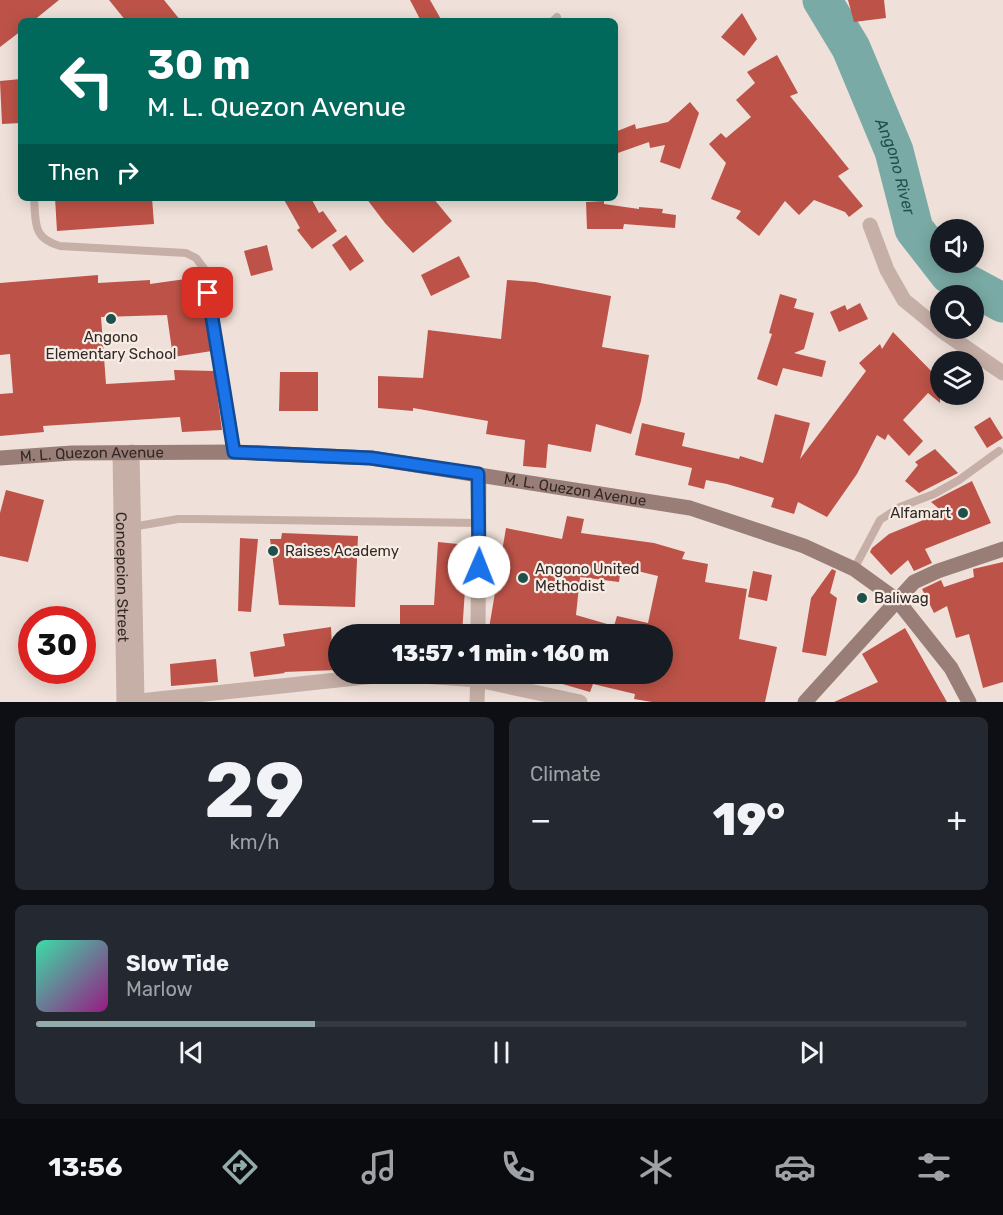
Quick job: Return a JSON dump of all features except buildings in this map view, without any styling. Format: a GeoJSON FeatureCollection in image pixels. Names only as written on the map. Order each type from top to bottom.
{"type":"FeatureCollection","features":[{"type":"Feature","properties":{"kind":"main road","name":"M. L. Quezon Avenue"},"geometry":{"type":"LineString","coordinates":[[0,458],[126,452],[234,452],[371,458],[690,508],[804,546],[854,569],[897,600],[951,668],[969,702]]}},
{"type":"Feature","properties":{"kind":"main road"},"geometry":{"type":"LineString","coordinates":[[805,702],[914,582],[938,571],[1003,549]]}},
{"type":"Feature","properties":{"kind":"street"},"geometry":{"type":"LineString","coordinates":[[870,225],[887,270],[904,300],[942,331],[1003,373]]}},
{"type":"Feature","properties":{"kind":"street","name":"Concepcion Street"},"geometry":{"type":"LineString","coordinates":[[126,452],[130,702]]}},
{"type":"Feature","properties":{"kind":"street"},"geometry":{"type":"LineString","coordinates":[[478,474],[480,523],[478,624]]}},
{"type":"Feature","properties":{"kind":"street"},"geometry":{"type":"LineString","coordinates":[[130,702],[328,681]]}},
{"type":"Feature","properties":{"kind":"street"},"geometry":{"type":"LineString","coordinates":[[477,702],[478,684]]}},
{"type":"Feature","properties":{"kind":"street"},"geometry":{"type":"LineString","coordinates":[[507,684],[580,702]]}},
{"type":"Feature","properties":{"kind":"lane"},"geometry":{"type":"LineString","coordinates":[[34,201],[37,225],[42,238],[47,243],[60,246],[186,253],[196,258],[205,270],[234,452]]}},
{"type":"Feature","properties":{"kind":"lane"},"geometry":{"type":"LineString","coordinates":[[854,569],[880,520],[900,507],[934,494],[959,480],[999,451]]}},
{"type":"Feature","properties":{"kind":"lane"},"geometry":{"type":"LineString","coordinates":[[128,528],[178,519],[480,523]]}},
{"type":"Feature","properties":{"kind":"waterway","name":"Angono River"},"geometry":{"type":"LineString","coordinates":[[822,0],[851,48],[894,151],[914,229],[949,274],[1003,303]]}},
{"type":"Feature","properties":{"kind":"place","name":"Angono Elementary School"},"geometry":{"type":"Point","coordinates":[111,319]}},
{"type":"Feature","properties":{"kind":"place","name":"Alfamart"},"geometry":{"type":"Point","coordinates":[963,513]}},
{"type":"Feature","properties":{"kind":"place","name":"Raises Academy"},"geometry":{"type":"Point","coordinates":[273,551]}},
{"type":"Feature","properties":{"kind":"place","name":"Angono United Methodist"},"geometry":{"type":"Point","coordinates":[523,578]}},
{"type":"Feature","properties":{"kind":"place","name":"Baliwag"},"geometry":{"type":"Point","coordinates":[862,598]}},
{"type":"Feature","properties":{"kind":"route"},"geometry":{"type":"LineString","coordinates":[[208,293],[234,452],[371,458],[478,474],[479,567]]}}]}
